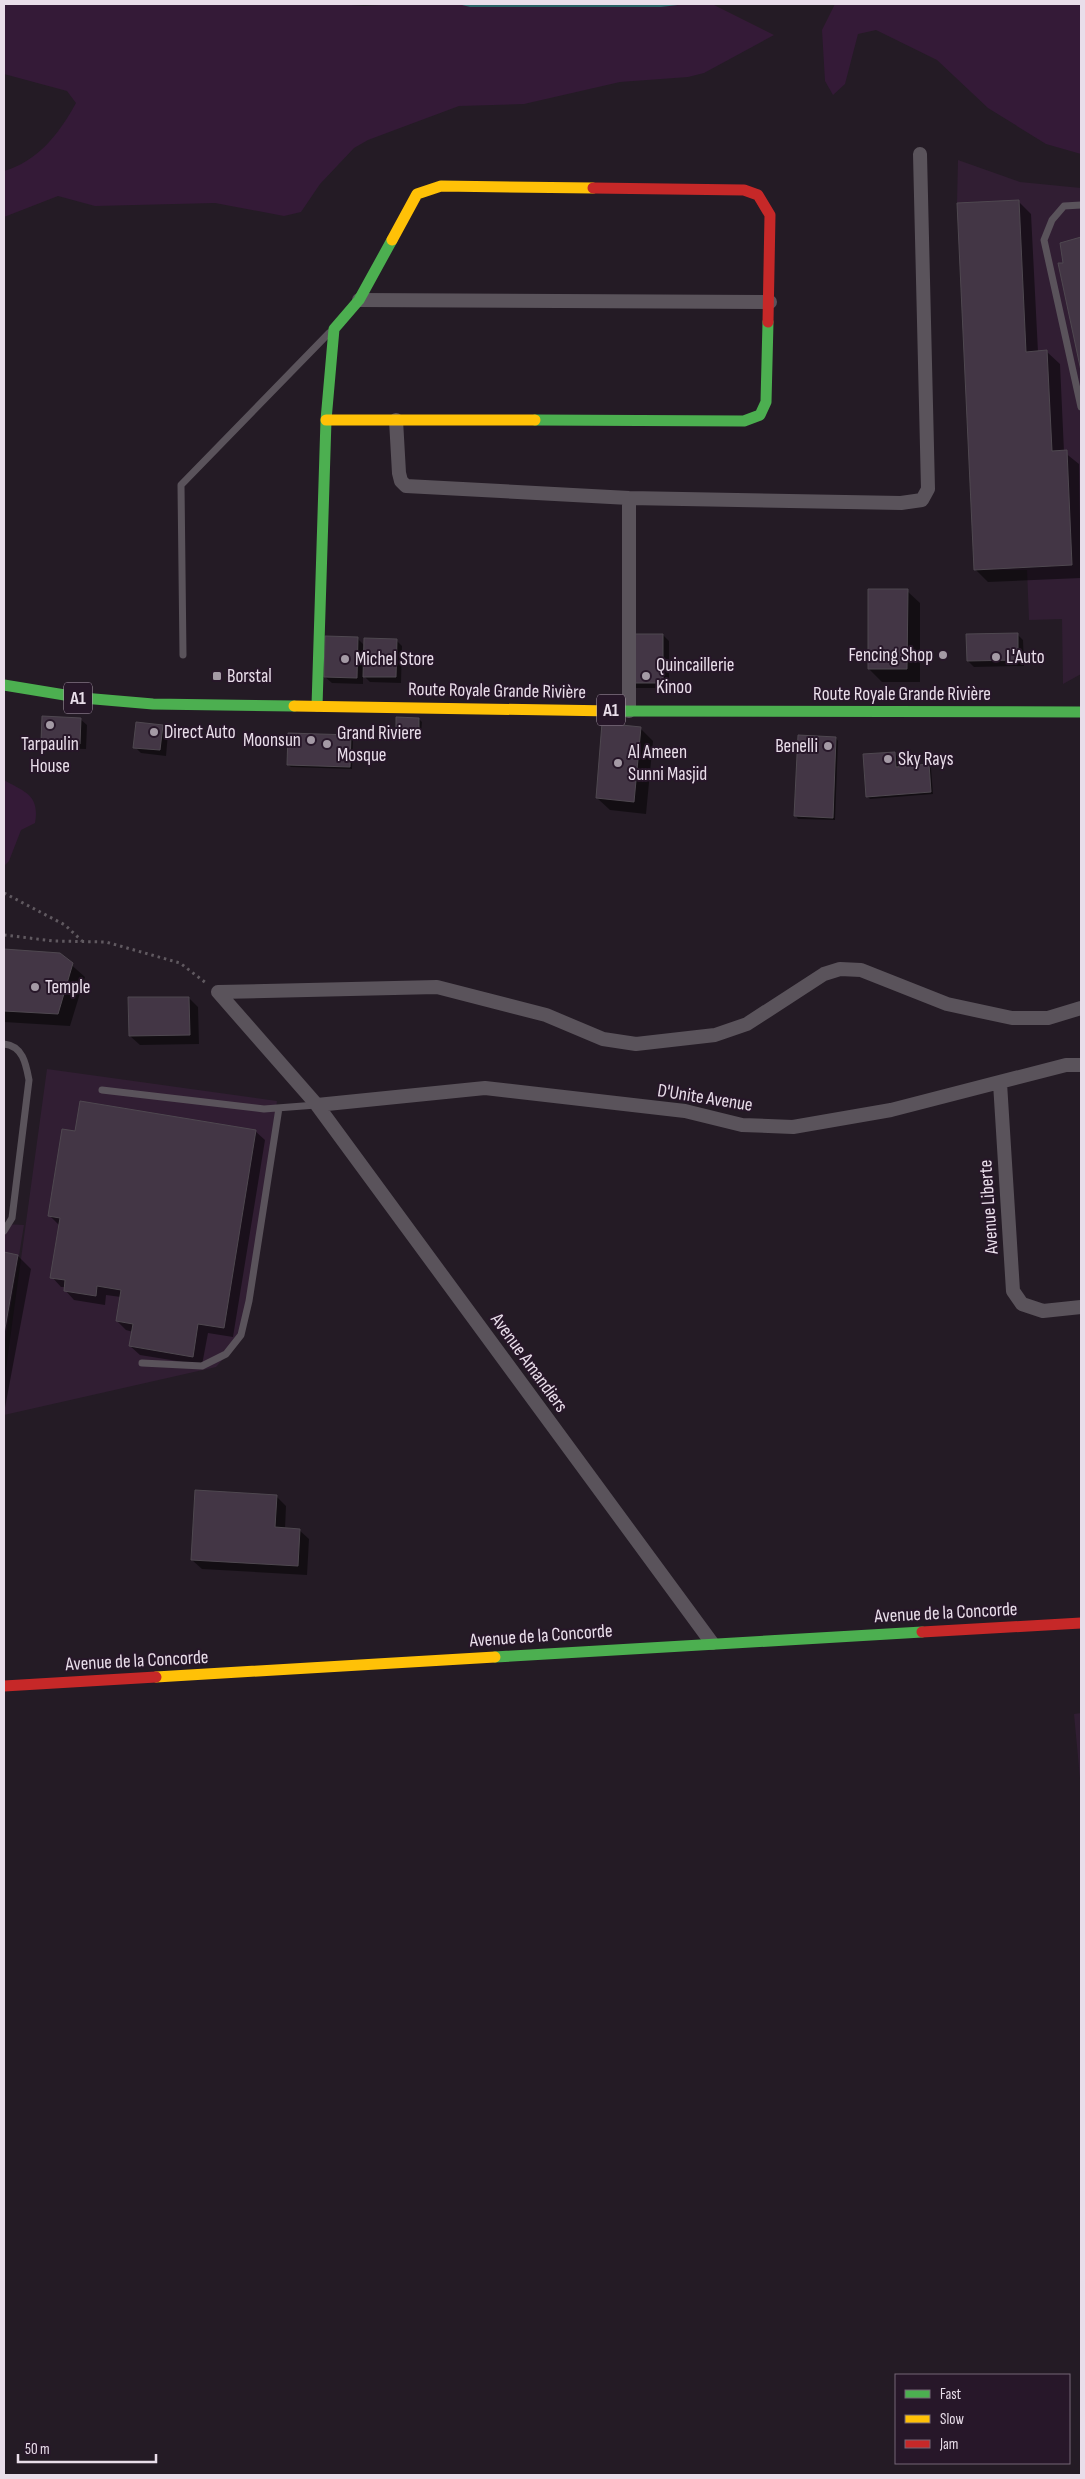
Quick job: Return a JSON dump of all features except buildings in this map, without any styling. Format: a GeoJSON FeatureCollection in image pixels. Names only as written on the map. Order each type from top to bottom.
{"type":"FeatureCollection","features":[{"type":"Feature","properties":{"kind":"street"},"geometry":{"type":"LineString","coordinates":[[396,420],[399,472],[406,486],[630,498],[901,502],[922,500],[928,489],[920,154]]}},
{"type":"Feature","properties":{"kind":"street"},"geometry":{"type":"LineString","coordinates":[[317,706],[326,420],[334,328],[359,300],[417,194],[442,186],[752,191],[758,195],[770,214],[770,302],[766,402],[760,415],[744,421],[326,420]]}},
{"type":"Feature","properties":{"kind":"street"},"geometry":{"type":"LineString","coordinates":[[359,300],[770,302]]}},
{"type":"Feature","properties":{"kind":"street"},"geometry":{"type":"LineString","coordinates":[[629,711],[630,498]]}},
{"type":"Feature","properties":{"kind":"street","name":"Route Royale Grande Rivière"},"geometry":{"type":"LineString","coordinates":[[4,685],[111,701],[629,711],[1076,712]]}},
{"type":"Feature","properties":{"kind":"street"},"geometry":{"type":"LineString","coordinates":[[218,992],[438,987],[546,1016],[603,1039],[636,1044],[715,1035],[747,1024],[824,974],[840,969],[861,970],[947,1004],[1012,1018],[1048,1018],[1081,1008]]}},
{"type":"Feature","properties":{"kind":"street","name":"Avenue Amandiers"},"geometry":{"type":"LineString","coordinates":[[218,992],[317,1105],[712,1643]]}},
{"type":"Feature","properties":{"kind":"street","name":"D'Unite Avenue"},"geometry":{"type":"LineString","coordinates":[[317,1105],[486,1088],[685,1111],[742,1124],[793,1127],[891,1110],[1066,1065],[1081,1065]]}},
{"type":"Feature","properties":{"kind":"street","name":"Avenue Liberte"},"geometry":{"type":"LineString","coordinates":[[1000,1083],[1013,1290],[1022,1304],[1043,1311],[1081,1307]]}},
{"type":"Feature","properties":{"kind":"street","name":"Avenue de la Concorde"},"geometry":{"type":"LineString","coordinates":[[4,1686],[712,1643],[1081,1623]]}},
{"type":"Feature","properties":{"kind":"lane"},"geometry":{"type":"LineString","coordinates":[[1081,205],[1064,206],[1052,220],[1044,240],[1081,407]]}},
{"type":"Feature","properties":{"kind":"lane"},"geometry":{"type":"LineString","coordinates":[[183,655],[181,485],[334,328]]}},
{"type":"Feature","properties":{"kind":"lane"},"geometry":{"type":"LineString","coordinates":[[1076,712],[1081,704]]}},
{"type":"Feature","properties":{"kind":"lane"},"geometry":{"type":"LineString","coordinates":[[4,1044],[19,1050],[26,1062],[29,1080],[12,1218],[4,1231]]}},
{"type":"Feature","properties":{"kind":"lane"},"geometry":{"type":"LineString","coordinates":[[102,1090],[264,1109],[317,1105]]}},
{"type":"Feature","properties":{"kind":"lane"},"geometry":{"type":"LineString","coordinates":[[142,1363],[202,1366],[226,1354],[241,1335],[249,1301],[279,1108]]}},
{"type":"Feature","properties":{"kind":"path"},"geometry":{"type":"LineString","coordinates":[[4,893],[65,925],[83,941]]}},
{"type":"Feature","properties":{"kind":"path"},"geometry":{"type":"LineString","coordinates":[[4,935],[54,941],[106,942],[180,964],[218,992]]}},
{"type":"Feature","properties":{"kind":"shaded area"},"geometry":{"type":"Polygon","coordinates":[[[4,4],[339,4],[364,6],[398,4],[712,4],[774,35],[704,73],[688,77],[620,82],[524,104],[459,106],[400,128],[368,140],[354,148],[320,184],[301,212],[284,216],[215,203],[95,206],[58,196],[4,217],[4,171],[27,161],[46,145],[55,136],[76,103],[67,91],[4,74],[4,4]]]}},
{"type":"Feature","properties":{"kind":"shaded area"},"geometry":{"type":"Polygon","coordinates":[[[835,4],[1081,4],[1081,154],[1046,144],[988,108],[937,60],[876,30],[858,34],[845,84],[833,95],[825,81],[822,30],[835,4]]]}},
{"type":"Feature","properties":{"kind":"shaded area"},"geometry":{"type":"Polygon","coordinates":[[[958,160],[1020,182],[1081,188],[1081,674],[1063,684],[1062,619],[1029,620],[1027,570],[974,570],[957,203],[958,160]]]}},
{"type":"Feature","properties":{"kind":"shaded area"},"geometry":{"type":"Polygon","coordinates":[[[4,780],[24,791],[33,800],[36,814],[35,823],[21,830],[9,861],[4,866],[4,780]]]}},
{"type":"Feature","properties":{"kind":"shaded area"},"geometry":{"type":"Polygon","coordinates":[[[47,1069],[277,1101],[244,1336],[216,1367],[4,1415],[4,1383],[47,1069]]]}},
{"type":"Feature","properties":{"kind":"shaded area"},"geometry":{"type":"Polygon","coordinates":[[[4,1224],[24,1225],[4,1347],[4,1224]]]}},
{"type":"Feature","properties":{"kind":"shaded area"},"geometry":{"type":"Polygon","coordinates":[[[1081,1713],[1081,1789],[1074,1714],[1081,1713]]]}},
{"type":"Feature","properties":{"kind":"water"},"geometry":{"type":"Polygon","coordinates":[[[458,4],[686,4],[661,7],[470,7],[458,4]]]}},
{"type":"Feature","properties":{"kind":"traffic: fast"},"geometry":{"type":"LineString","coordinates":[[317,706],[326,420],[334,329],[359,300],[392,240]]}},
{"type":"Feature","properties":{"kind":"traffic: fast"},"geometry":{"type":"LineString","coordinates":[[535,420],[744,421],[760,415],[766,402],[768,322]]}},
{"type":"Feature","properties":{"kind":"traffic: fast"},"geometry":{"type":"LineString","coordinates":[[4,685],[83,698],[153,704],[294,706]]}},
{"type":"Feature","properties":{"kind":"traffic: fast"},"geometry":{"type":"LineString","coordinates":[[613,711],[1081,712]]}},
{"type":"Feature","properties":{"kind":"traffic: fast"},"geometry":{"type":"LineString","coordinates":[[495,1657],[922,1632]]}},
{"type":"Feature","properties":{"kind":"traffic: slow"},"geometry":{"type":"LineString","coordinates":[[392,240],[417,194],[441,186],[593,188]]}},
{"type":"Feature","properties":{"kind":"traffic: slow"},"geometry":{"type":"LineString","coordinates":[[326,420],[535,420]]}},
{"type":"Feature","properties":{"kind":"traffic: slow"},"geometry":{"type":"LineString","coordinates":[[294,706],[613,711]]}},
{"type":"Feature","properties":{"kind":"traffic: slow"},"geometry":{"type":"LineString","coordinates":[[156,1677],[495,1657]]}},
{"type":"Feature","properties":{"kind":"traffic: jam"},"geometry":{"type":"LineString","coordinates":[[593,188],[744,190],[758,195],[770,215],[768,322]]}},
{"type":"Feature","properties":{"kind":"traffic: jam"},"geometry":{"type":"LineString","coordinates":[[922,1632],[1081,1623]]}},
{"type":"Feature","properties":{"kind":"traffic: jam"},"geometry":{"type":"LineString","coordinates":[[4,1686],[156,1677]]}},
{"type":"Feature","properties":{"kind":"place","name":"Fencing Shop"},"geometry":{"type":"Point","coordinates":[943,655]}},
{"type":"Feature","properties":{"kind":"place","name":"L'Auto"},"geometry":{"type":"Point","coordinates":[996,657]}},
{"type":"Feature","properties":{"kind":"place","name":"Michel Store"},"geometry":{"type":"Point","coordinates":[345,659]}},
{"type":"Feature","properties":{"kind":"place","name":"Borstal"},"geometry":{"type":"Point","coordinates":[217,676]}},
{"type":"Feature","properties":{"kind":"place","name":"Quincaillerie Kinoo"},"geometry":{"type":"Point","coordinates":[646,676]}},
{"type":"Feature","properties":{"kind":"place","name":"Tarpaulin House"},"geometry":{"type":"Point","coordinates":[50,725]}},
{"type":"Feature","properties":{"kind":"place","name":"Direct Auto"},"geometry":{"type":"Point","coordinates":[154,732]}},
{"type":"Feature","properties":{"kind":"place","name":"Moonsun"},"geometry":{"type":"Point","coordinates":[311,740]}},
{"type":"Feature","properties":{"kind":"place","name":"Grand Riviere Mosque"},"geometry":{"type":"Point","coordinates":[327,744]}},
{"type":"Feature","properties":{"kind":"place","name":"Benelli"},"geometry":{"type":"Point","coordinates":[828,746]}},
{"type":"Feature","properties":{"kind":"place","name":"Sky Rays"},"geometry":{"type":"Point","coordinates":[888,759]}},
{"type":"Feature","properties":{"kind":"place","name":"Al Ameen Sunni Masjid"},"geometry":{"type":"Point","coordinates":[618,763]}},
{"type":"Feature","properties":{"kind":"place","name":"Temple"},"geometry":{"type":"Point","coordinates":[35,987]}}]}
